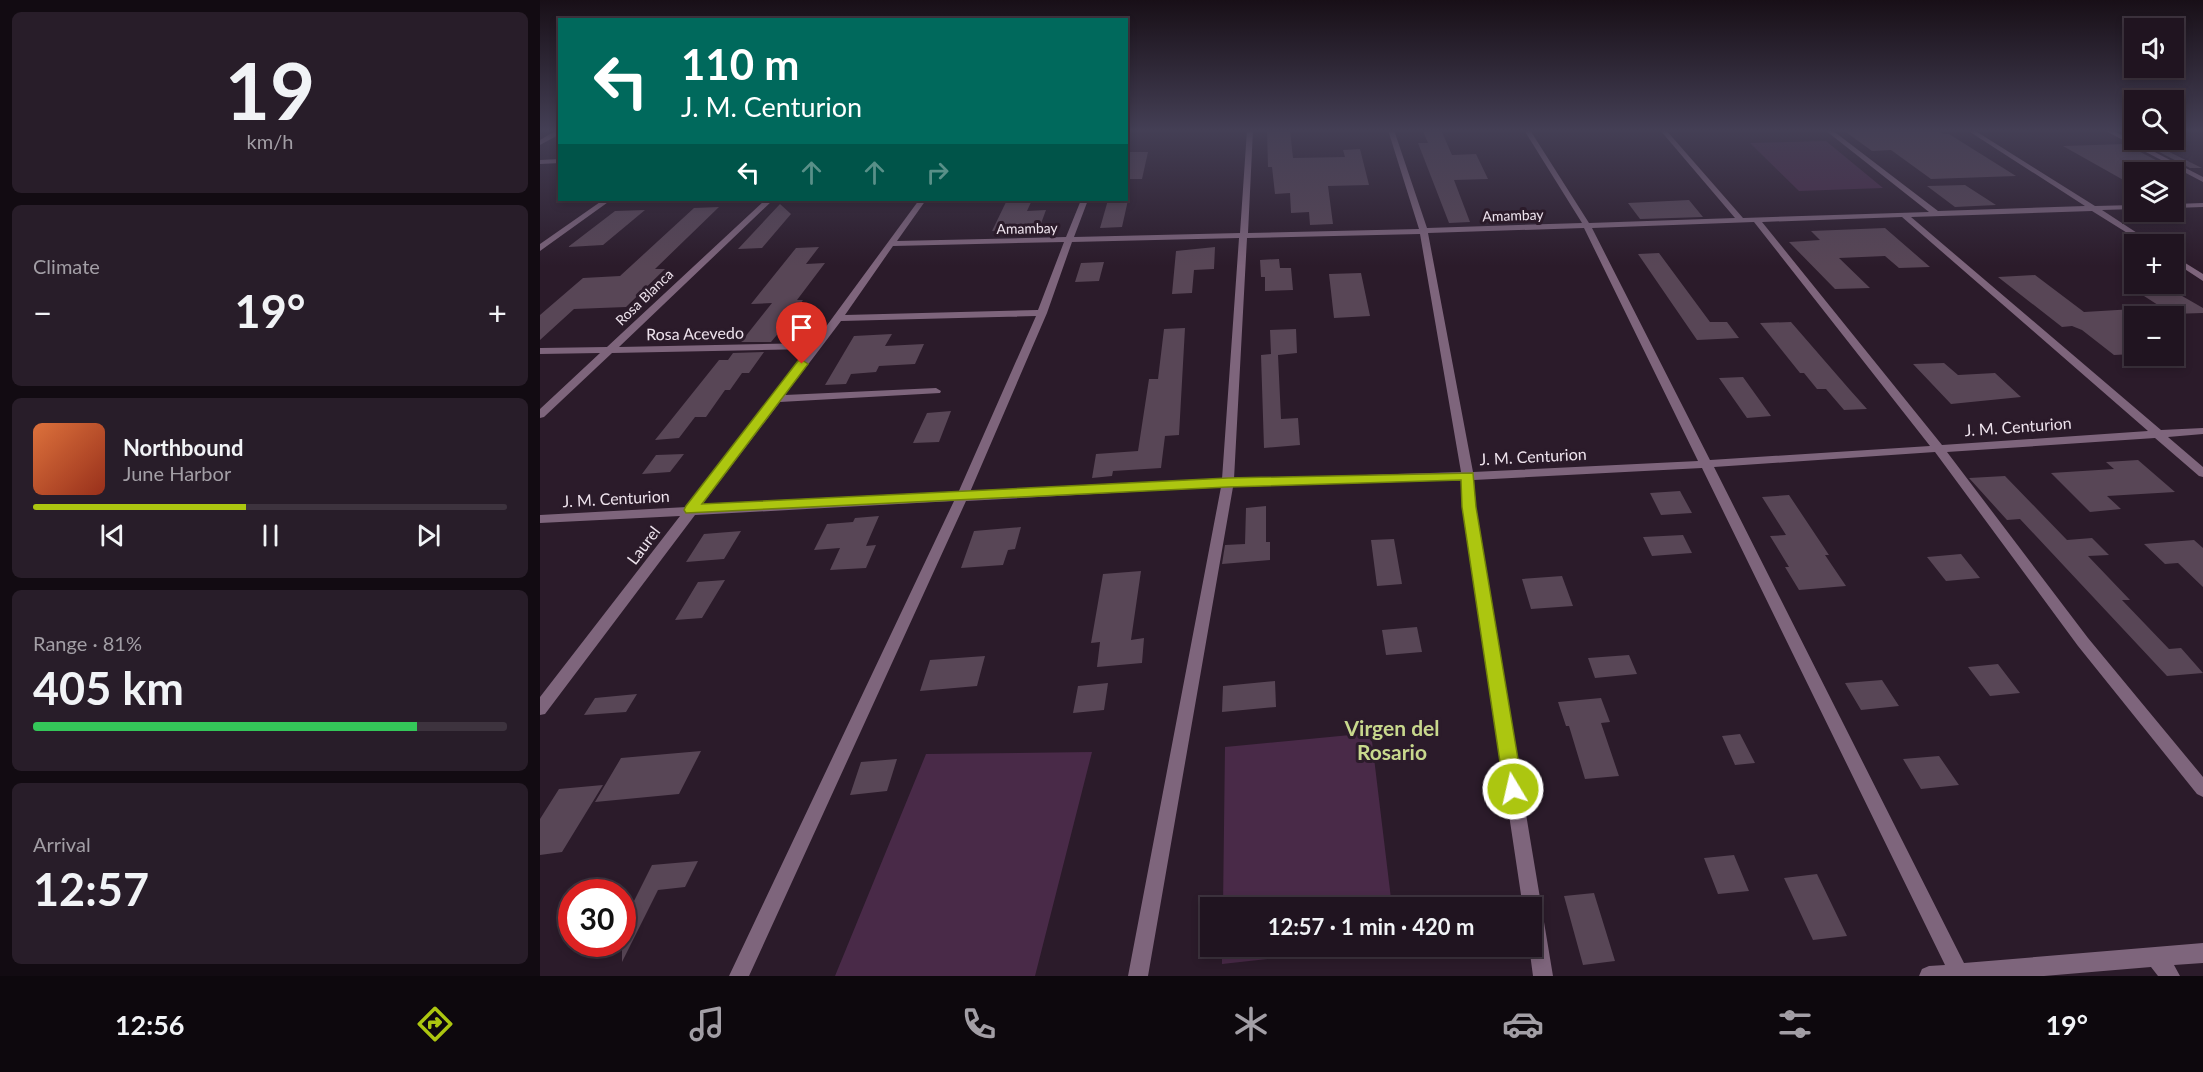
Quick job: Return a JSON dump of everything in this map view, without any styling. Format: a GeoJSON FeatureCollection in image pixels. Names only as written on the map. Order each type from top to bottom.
{"type":"FeatureCollection","features":[{"type":"Feature","properties":{"kind":"street"},"geometry":{"type":"LineString","coordinates":[[1138,976],[1228,483],[1246,176]]}},
{"type":"Feature","properties":{"kind":"street"},"geometry":{"type":"LineString","coordinates":[[1406,176],[1424,231],[1468,476],[1469,507],[1543,976]]}},
{"type":"Feature","properties":{"kind":"street"},"geometry":{"type":"LineString","coordinates":[[1556,176],[1588,227],[1959,974]]}},
{"type":"Feature","properties":{"kind":"street"},"geometry":{"type":"LineString","coordinates":[[1703,176],[1742,221]]}},
{"type":"Feature","properties":{"kind":"street"},"geometry":{"type":"LineString","coordinates":[[1887,176],[1937,214]]}},
{"type":"Feature","properties":{"kind":"street"},"geometry":{"type":"LineString","coordinates":[[2042,176],[2134,234]]}},
{"type":"Feature","properties":{"kind":"street"},"geometry":{"type":"LineString","coordinates":[[540,248],[606,201]]}},
{"type":"Feature","properties":{"kind":"street","name":"Rosa Blanca"},"geometry":{"type":"LineString","coordinates":[[540,415],[768,201]]}},
{"type":"Feature","properties":{"kind":"street","name":"Laurel"},"geometry":{"type":"LineString","coordinates":[[540,709],[838,318],[921,201]]}},
{"type":"Feature","properties":{"kind":"street"},"geometry":{"type":"LineString","coordinates":[[739,976],[962,497],[1042,313],[1067,240],[1084,201]]}},
{"type":"Feature","properties":{"kind":"street"},"geometry":{"type":"LineString","coordinates":[[2184,206],[2203,205]]}},
{"type":"Feature","properties":{"kind":"street","name":"Amambay"},"geometry":{"type":"LineString","coordinates":[[891,244],[1588,227],[2124,207]]}},
{"type":"Feature","properties":{"kind":"street"},"geometry":{"type":"LineString","coordinates":[[1904,215],[2203,473]]}},
{"type":"Feature","properties":{"kind":"street"},"geometry":{"type":"LineString","coordinates":[[1756,220],[1938,448],[2083,642],[2203,789]]}},
{"type":"Feature","properties":{"kind":"street"},"geometry":{"type":"LineString","coordinates":[[2184,266],[2203,278]]}},
{"type":"Feature","properties":{"kind":"street"},"geometry":{"type":"LineString","coordinates":[[838,318],[1042,313]]}},
{"type":"Feature","properties":{"kind":"street","name":"Rosa Acevedo"},"geometry":{"type":"LineString","coordinates":[[540,351],[815,346]]}},
{"type":"Feature","properties":{"kind":"street"},"geometry":{"type":"LineString","coordinates":[[776,399],[936,391]]}},
{"type":"Feature","properties":{"kind":"street","name":"J. M. Centurion"},"geometry":{"type":"LineString","coordinates":[[540,519],[1228,483],[1468,476],[1706,464],[2203,431]]}},
{"type":"Feature","properties":{"kind":"street"},"geometry":{"type":"LineString","coordinates":[[1929,976],[2203,953]]}},
{"type":"Feature","properties":{"kind":"street"},"geometry":{"type":"LineString","coordinates":[[2155,957],[2170,976]]}},
{"type":"Feature","properties":{"kind":"shaded area"},"geometry":{"type":"Polygon","coordinates":[[[1783,176],[1868,176],[1883,188],[1799,191],[1783,176]]]}},
{"type":"Feature","properties":{"kind":"shaded area"},"geometry":{"type":"Polygon","coordinates":[[[1371,733],[1391,897],[1223,897],[1225,747],[1371,733]]]}},
{"type":"Feature","properties":{"kind":"shaded area"},"geometry":{"type":"Polygon","coordinates":[[[1092,752],[1035,976],[835,976],[926,754],[1092,752]]]}},
{"type":"Feature","properties":{"kind":"shaded area"},"geometry":{"type":"Polygon","coordinates":[[[1222,957],[1287,957],[1222,964],[1222,957]]]}},
{"type":"Feature","properties":{"kind":"building"},"geometry":{"type":"Polygon","coordinates":[[[1128,176],[1143,176],[1142,179],[1128,179],[1128,176]]]}},
{"type":"Feature","properties":{"kind":"building"},"geometry":{"type":"Polygon","coordinates":[[[1273,176],[1367,176],[1369,185],[1328,186],[1333,224],[1310,225],[1309,212],[1291,213],[1290,193],[1275,194],[1273,176]]]}},
{"type":"Feature","properties":{"kind":"building"},"geometry":{"type":"Polygon","coordinates":[[[1431,176],[1486,176],[1488,179],[1454,180],[1470,222],[1449,223],[1431,176]]]}},
{"type":"Feature","properties":{"kind":"building"},"geometry":{"type":"Polygon","coordinates":[[[1926,176],[2016,176],[1931,179],[1926,176]]]}},
{"type":"Feature","properties":{"kind":"building"},"geometry":{"type":"Polygon","coordinates":[[[1965,185],[1996,205],[1955,207],[1927,186],[1965,185]]]}},
{"type":"Feature","properties":{"kind":"building"},"geometry":{"type":"Polygon","coordinates":[[[1689,200],[1703,217],[1640,219],[1628,203],[1689,200]]]}},
{"type":"Feature","properties":{"kind":"building"},"geometry":{"type":"Polygon","coordinates":[[[1007,201],[1032,201],[1027,211],[1046,210],[1039,229],[992,231],[1007,201]]]}},
{"type":"Feature","properties":{"kind":"building"},"geometry":{"type":"Polygon","coordinates":[[[1108,201],[1128,201],[1122,227],[1100,228],[1108,201]]]}},
{"type":"Feature","properties":{"kind":"building"},"geometry":{"type":"Polygon","coordinates":[[[780,204],[791,214],[762,248],[738,249],[780,204]]]}},
{"type":"Feature","properties":{"kind":"building"},"geometry":{"type":"Polygon","coordinates":[[[719,207],[655,269],[665,269],[626,307],[574,309],[540,340],[540,315],[583,278],[620,276],[694,208],[719,207]]]}},
{"type":"Feature","properties":{"kind":"building"},"geometry":{"type":"Polygon","coordinates":[[[645,210],[603,245],[568,247],[615,211],[645,210]]]}},
{"type":"Feature","properties":{"kind":"building"},"geometry":{"type":"Polygon","coordinates":[[[1885,228],[1930,267],[1899,268],[1885,256],[1839,258],[1870,288],[1835,289],[1789,242],[1820,240],[1811,231],[1885,228]]]}},
{"type":"Feature","properties":{"kind":"building"},"geometry":{"type":"Polygon","coordinates":[[[819,247],[806,264],[825,263],[797,300],[803,300],[781,330],[771,342],[741,342],[772,303],[751,304],[796,248],[819,247]]]}},
{"type":"Feature","properties":{"kind":"building"},"geometry":{"type":"Polygon","coordinates":[[[1215,247],[1214,269],[1194,270],[1192,293],[1172,294],[1176,251],[1215,247]]]}},
{"type":"Feature","properties":{"kind":"building"},"geometry":{"type":"Polygon","coordinates":[[[1659,253],[1710,322],[1727,322],[1739,338],[1697,340],[1638,254],[1659,253]]]}},
{"type":"Feature","properties":{"kind":"building"},"geometry":{"type":"Polygon","coordinates":[[[1279,259],[1280,268],[1291,268],[1293,290],[1265,291],[1265,277],[1261,277],[1260,260],[1279,259]]]}},
{"type":"Feature","properties":{"kind":"building"},"geometry":{"type":"Polygon","coordinates":[[[1104,262],[1099,281],[1075,282],[1081,263],[1104,262]]]}},
{"type":"Feature","properties":{"kind":"building"},"geometry":{"type":"Polygon","coordinates":[[[1361,273],[1370,316],[1334,318],[1329,274],[1361,273]]]}},
{"type":"Feature","properties":{"kind":"building"},"geometry":{"type":"Polygon","coordinates":[[[2035,275],[2084,312],[2124,310],[2124,354],[2114,355],[2082,330],[2072,326],[2062,327],[1998,277],[2035,275]]]}},
{"type":"Feature","properties":{"kind":"building"},"geometry":{"type":"Polygon","coordinates":[[[2141,294],[2179,294],[2203,308],[2203,313],[2184,314],[2184,306],[2160,306],[2141,294]]]}},
{"type":"Feature","properties":{"kind":"building"},"geometry":{"type":"Polygon","coordinates":[[[1791,322],[1867,409],[1844,410],[1826,389],[1817,389],[1804,373],[1800,373],[1760,323],[1791,322]]]}},
{"type":"Feature","properties":{"kind":"building"},"geometry":{"type":"Polygon","coordinates":[[[1185,328],[1179,435],[1165,436],[1161,468],[1113,471],[1112,476],[1092,478],[1096,454],[1138,451],[1149,379],[1158,379],[1164,329],[1185,328]]]}},
{"type":"Feature","properties":{"kind":"building"},"geometry":{"type":"Polygon","coordinates":[[[1296,329],[1297,353],[1278,355],[1281,419],[1298,418],[1300,445],[1264,448],[1261,355],[1271,354],[1270,330],[1296,329]]]}},
{"type":"Feature","properties":{"kind":"building"},"geometry":{"type":"Polygon","coordinates":[[[892,334],[885,346],[924,344],[915,364],[879,366],[876,372],[851,374],[846,384],[825,385],[854,336],[892,334]]]}},
{"type":"Feature","properties":{"kind":"building"},"geometry":{"type":"Polygon","coordinates":[[[764,352],[749,373],[742,373],[730,390],[725,390],[706,417],[695,417],[679,438],[655,440],[719,360],[728,360],[733,353],[764,352]]]}},
{"type":"Feature","properties":{"kind":"building"},"geometry":{"type":"Polygon","coordinates":[[[1944,363],[1958,375],[1995,373],[2021,397],[1951,404],[1913,364],[1944,363]]]}},
{"type":"Feature","properties":{"kind":"building"},"geometry":{"type":"Polygon","coordinates":[[[1743,377],[1771,416],[1747,418],[1719,378],[1743,377]]]}},
{"type":"Feature","properties":{"kind":"building"},"geometry":{"type":"Polygon","coordinates":[[[951,411],[939,442],[913,443],[927,413],[951,411]]]}},
{"type":"Feature","properties":{"kind":"building"},"geometry":{"type":"Polygon","coordinates":[[[684,454],[670,472],[642,474],[656,455],[684,454]]]}},
{"type":"Feature","properties":{"kind":"building"},"geometry":{"type":"Polygon","coordinates":[[[2138,460],[2175,492],[2107,496],[2121,509],[2090,512],[2051,473],[2114,469],[2106,462],[2138,460]]]}},
{"type":"Feature","properties":{"kind":"building"},"geometry":{"type":"Polygon","coordinates":[[[2005,476],[2067,540],[2092,538],[2109,555],[2088,556],[2130,600],[2122,600],[2169,649],[2181,648],[2203,673],[2167,676],[2020,519],[2007,520],[1969,478],[2005,476]]]}},
{"type":"Feature","properties":{"kind":"building"},"geometry":{"type":"Polygon","coordinates":[[[1680,491],[1692,513],[1661,515],[1650,493],[1680,491]]]}},
{"type":"Feature","properties":{"kind":"building"},"geometry":{"type":"Polygon","coordinates":[[[1789,495],[1829,555],[1825,555],[1846,586],[1799,590],[1785,567],[1789,567],[1770,536],[1786,535],[1762,497],[1789,495]]]}},
{"type":"Feature","properties":{"kind":"building"},"geometry":{"type":"Polygon","coordinates":[[[1266,506],[1266,542],[1270,542],[1270,560],[1222,564],[1225,545],[1245,544],[1246,508],[1266,506]]]}},
{"type":"Feature","properties":{"kind":"building"},"geometry":{"type":"Polygon","coordinates":[[[879,516],[866,546],[876,545],[866,568],[830,570],[840,548],[814,550],[827,524],[853,522],[855,518],[879,516]]]}},
{"type":"Feature","properties":{"kind":"building"},"geometry":{"type":"Polygon","coordinates":[[[1021,527],[1015,549],[1008,550],[1003,565],[961,568],[974,531],[1021,527]]]}},
{"type":"Feature","properties":{"kind":"building"},"geometry":{"type":"Polygon","coordinates":[[[741,531],[724,559],[686,562],[704,534],[741,531]]]}},
{"type":"Feature","properties":{"kind":"building"},"geometry":{"type":"Polygon","coordinates":[[[1683,535],[1692,553],[1652,556],[1643,537],[1683,535]]]}},
{"type":"Feature","properties":{"kind":"building"},"geometry":{"type":"Polygon","coordinates":[[[1394,539],[1402,584],[1377,586],[1371,540],[1394,539]]]}},
{"type":"Feature","properties":{"kind":"building"},"geometry":{"type":"Polygon","coordinates":[[[2194,540],[2203,548],[2203,587],[2178,563],[2165,564],[2144,544],[2194,540]]]}},
{"type":"Feature","properties":{"kind":"building"},"geometry":{"type":"Polygon","coordinates":[[[1961,554],[1980,578],[1946,581],[1927,557],[1961,554]]]}},
{"type":"Feature","properties":{"kind":"building"},"geometry":{"type":"Polygon","coordinates":[[[1141,571],[1131,640],[1144,638],[1142,663],[1097,667],[1100,642],[1091,643],[1103,574],[1141,571]]]}},
{"type":"Feature","properties":{"kind":"building"},"geometry":{"type":"Polygon","coordinates":[[[1562,576],[1573,606],[1531,609],[1522,579],[1562,576]]]}},
{"type":"Feature","properties":{"kind":"building"},"geometry":{"type":"Polygon","coordinates":[[[725,580],[702,618],[675,620],[698,582],[725,580]]]}},
{"type":"Feature","properties":{"kind":"building"},"geometry":{"type":"Polygon","coordinates":[[[1417,627],[1422,652],[1386,655],[1382,630],[1417,627]]]}},
{"type":"Feature","properties":{"kind":"building"},"geometry":{"type":"Polygon","coordinates":[[[1629,655],[1637,674],[1595,678],[1588,658],[1629,655]]]}},
{"type":"Feature","properties":{"kind":"building"},"geometry":{"type":"Polygon","coordinates":[[[985,656],[977,686],[920,691],[930,660],[985,656]]]}},
{"type":"Feature","properties":{"kind":"building"},"geometry":{"type":"Polygon","coordinates":[[[1998,664],[2020,693],[1990,696],[1968,667],[1998,664]]]}},
{"type":"Feature","properties":{"kind":"building"},"geometry":{"type":"Polygon","coordinates":[[[1882,680],[1899,706],[1861,710],[1845,683],[1882,680]]]}},
{"type":"Feature","properties":{"kind":"building"},"geometry":{"type":"Polygon","coordinates":[[[1275,681],[1276,707],[1222,712],[1223,686],[1275,681]]]}},
{"type":"Feature","properties":{"kind":"building"},"geometry":{"type":"Polygon","coordinates":[[[1108,683],[1104,710],[1073,713],[1078,686],[1108,683]]]}},
{"type":"Feature","properties":{"kind":"building"},"geometry":{"type":"Polygon","coordinates":[[[637,694],[626,712],[584,715],[595,698],[637,694]]]}},
{"type":"Feature","properties":{"kind":"building"},"geometry":{"type":"Polygon","coordinates":[[[1601,698],[1610,722],[1601,723],[1619,776],[1585,779],[1569,726],[1566,726],[1558,702],[1601,698]]]}},
{"type":"Feature","properties":{"kind":"building"},"geometry":{"type":"Polygon","coordinates":[[[1740,734],[1755,763],[1735,765],[1722,736],[1740,734]]]}},
{"type":"Feature","properties":{"kind":"building"},"geometry":{"type":"Polygon","coordinates":[[[701,751],[679,794],[595,802],[621,758],[701,751]]]}},
{"type":"Feature","properties":{"kind":"building"},"geometry":{"type":"Polygon","coordinates":[[[1939,756],[1959,785],[1921,789],[1903,759],[1939,756]]]}},
{"type":"Feature","properties":{"kind":"building"},"geometry":{"type":"Polygon","coordinates":[[[897,759],[887,791],[850,795],[861,762],[897,759]]]}},
{"type":"Feature","properties":{"kind":"building"},"geometry":{"type":"Polygon","coordinates":[[[603,785],[562,852],[540,855],[540,819],[559,789],[603,785]]]}},
{"type":"Feature","properties":{"kind":"building"},"geometry":{"type":"Polygon","coordinates":[[[1734,855],[1749,891],[1718,894],[1704,858],[1734,855]]]}},
{"type":"Feature","properties":{"kind":"building"},"geometry":{"type":"Polygon","coordinates":[[[698,861],[685,887],[658,890],[636,934],[636,897],[652,865],[698,861]]]}},
{"type":"Feature","properties":{"kind":"building"},"geometry":{"type":"Polygon","coordinates":[[[1817,874],[1847,936],[1813,940],[1784,878],[1817,874]]]}},
{"type":"Feature","properties":{"kind":"building"},"geometry":{"type":"Polygon","coordinates":[[[1594,893],[1615,961],[1583,965],[1564,896],[1594,893]]]}},
{"type":"Feature","properties":{"kind":"district","name":"Virgen del Rosario"},"geometry":{"type":"Point","coordinates":[1392,739]}},
{"type":"Feature","properties":{"kind":"route"},"geometry":{"type":"LineString","coordinates":[[802,364],[691,510],[1228,483],[1468,476],[1469,507],[1513,789]]}}]}
